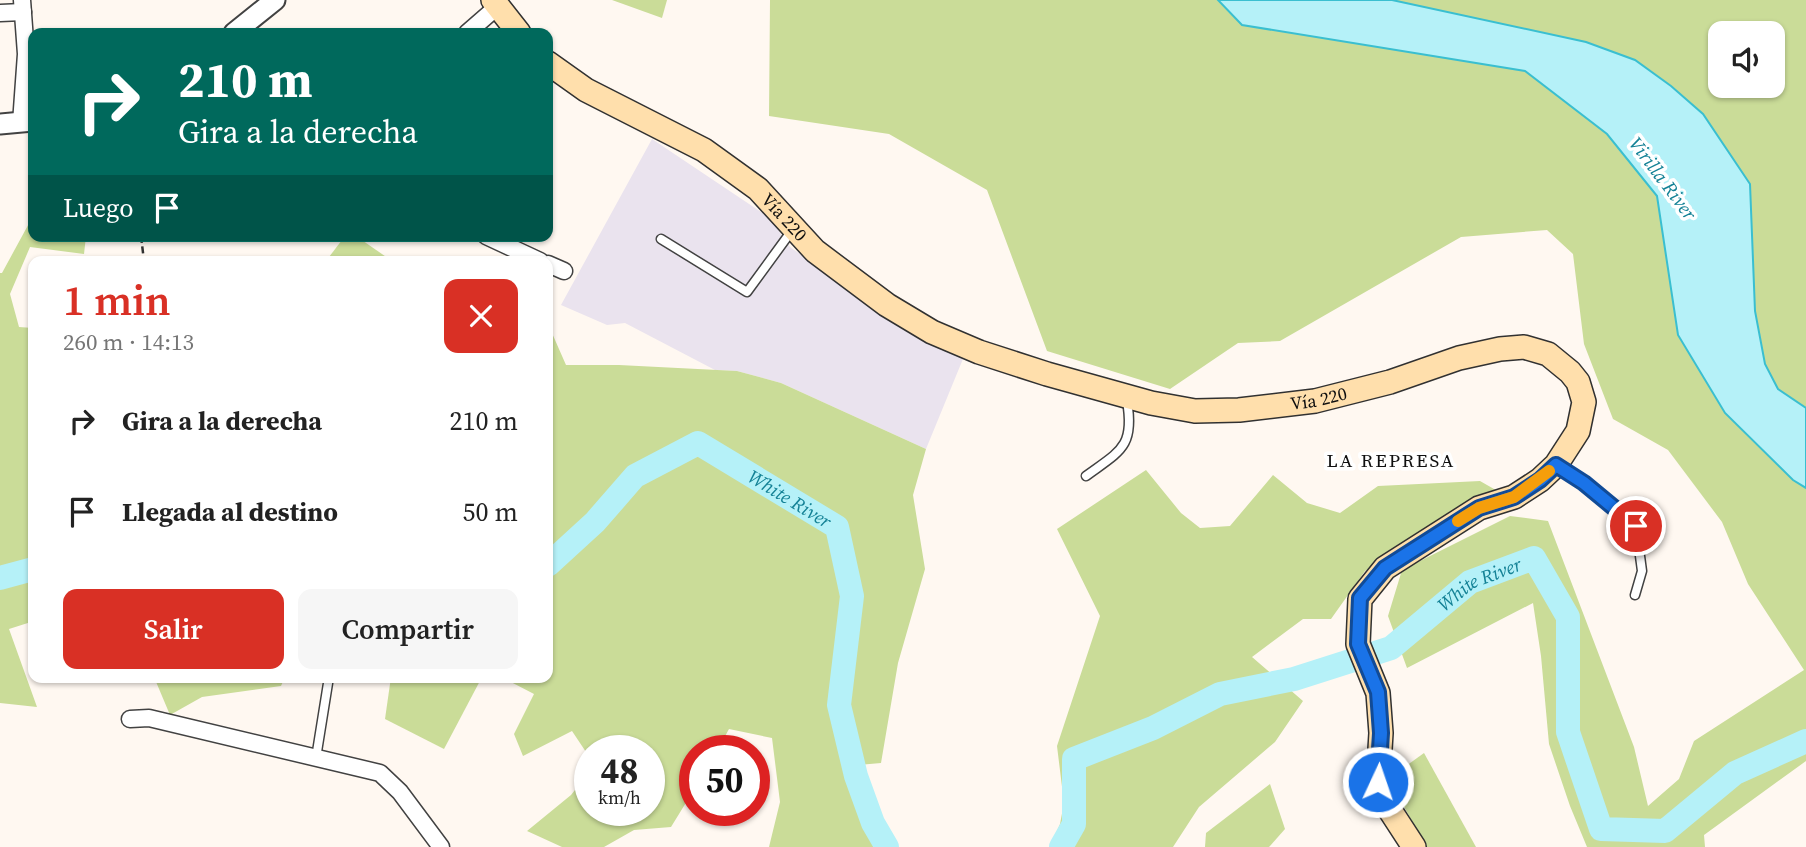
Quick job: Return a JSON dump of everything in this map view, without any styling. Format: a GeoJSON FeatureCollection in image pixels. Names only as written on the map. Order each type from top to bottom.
{"type":"FeatureCollection","features":[{"type":"Feature","properties":{"kind":"main road"},"geometry":{"type":"LineString","coordinates":[[495,3],[515,28]]}},
{"type":"Feature","properties":{"kind":"main road","name":"Vía 220"},"geometry":{"type":"LineString","coordinates":[[553,67],[586,90],[704,149],[758,189],[815,251],[887,305],[932,332],[1035,371],[1127,397],[1195,411],[1239,410],[1303,403],[1390,382],[1459,358],[1500,349],[1524,347],[1548,354],[1570,372],[1578,382],[1584,402],[1578,430],[1556,465],[1540,480],[1514,497],[1479,508],[1385,568],[1360,598],[1358,644],[1378,692],[1381,733],[1378,782],[1386,804],[1414,847]]}},
{"type":"Feature","properties":{"kind":"street"},"geometry":{"type":"LineString","coordinates":[[240,28],[275,0]]}},
{"type":"Feature","properties":{"kind":"street"},"geometry":{"type":"LineString","coordinates":[[472,28],[495,3]]}},
{"type":"Feature","properties":{"kind":"street"},"geometry":{"type":"LineString","coordinates":[[0,13],[22,6],[27,122],[0,124]]}},
{"type":"Feature","properties":{"kind":"street"},"geometry":{"type":"LineString","coordinates":[[499,242],[529,256]]}},
{"type":"Feature","properties":{"kind":"street"},"geometry":{"type":"LineString","coordinates":[[553,266],[564,271]]}},
{"type":"Feature","properties":{"kind":"street"},"geometry":{"type":"LineString","coordinates":[[130,719],[149,718],[380,773],[400,792],[441,847]]}},
{"type":"Feature","properties":{"kind":"lane"},"geometry":{"type":"LineString","coordinates":[[661,239],[747,292],[793,229]]}},
{"type":"Feature","properties":{"kind":"lane"},"geometry":{"type":"LineString","coordinates":[[1086,476],[1122,448],[1128,438],[1131,427],[1127,397]]}},
{"type":"Feature","properties":{"kind":"lane"},"geometry":{"type":"LineString","coordinates":[[1556,465],[1584,483],[1636,526],[1642,571],[1635,595]]}},
{"type":"Feature","properties":{"kind":"lane"},"geometry":{"type":"LineString","coordinates":[[316,758],[329,683]]}},
{"type":"Feature","properties":{"kind":"shaded area"},"geometry":{"type":"Polygon","coordinates":[[[652,139],[770,218],[790,247],[834,278],[965,354],[926,449],[781,383],[737,371],[715,370],[625,323],[607,325],[561,305],[652,139]]]}},
{"type":"Feature","properties":{"kind":"green space"},"geometry":{"type":"Polygon","coordinates":[[[612,0],[667,0],[662,18],[612,0]]]}},
{"type":"Feature","properties":{"kind":"green space"},"geometry":{"type":"Polygon","coordinates":[[[770,0],[1218,0],[1242,25],[1525,71],[1607,134],[1657,196],[1678,335],[1725,413],[1793,480],[1806,488],[1806,761],[1704,835],[1705,847],[1587,847],[1549,744],[1533,603],[1407,668],[1388,616],[1402,570],[1510,516],[1548,521],[1634,747],[1648,806],[1679,779],[1694,741],[1804,670],[1748,584],[1722,522],[1668,450],[1613,419],[1584,344],[1573,254],[1547,230],[1461,237],[1280,341],[1238,343],[1170,389],[1047,351],[987,190],[889,134],[769,116],[770,0]]]}},
{"type":"Feature","properties":{"kind":"green space"},"geometry":{"type":"Polygon","coordinates":[[[1392,0],[1806,0],[1806,408],[1778,389],[1765,364],[1755,311],[1750,184],[1703,114],[1635,60],[1586,42],[1392,0]]]}},
{"type":"Feature","properties":{"kind":"green space"},"geometry":{"type":"Polygon","coordinates":[[[28,225],[28,242],[85,242],[84,254],[30,247],[10,294],[19,327],[28,328],[28,623],[9,629],[37,707],[0,703],[2,273],[28,225]]]}},
{"type":"Feature","properties":{"kind":"green space"},"geometry":{"type":"Polygon","coordinates":[[[340,242],[365,242],[385,256],[330,256],[340,242]]]}},
{"type":"Feature","properties":{"kind":"green space"},"geometry":{"type":"Polygon","coordinates":[[[553,335],[566,365],[737,371],[781,383],[926,449],[913,495],[925,569],[898,663],[881,763],[847,766],[893,847],[769,847],[780,802],[772,738],[770,735],[729,729],[726,735],[679,735],[679,814],[671,827],[634,830],[604,847],[562,847],[527,831],[574,791],[574,826],[665,826],[665,735],[575,735],[572,731],[523,756],[514,734],[534,694],[513,683],[553,683],[553,335]]]}},
{"type":"Feature","properties":{"kind":"green space"},"geometry":{"type":"Polygon","coordinates":[[[1146,470],[1181,513],[1200,528],[1230,526],[1273,475],[1307,503],[1340,513],[1378,486],[1480,481],[1501,493],[1435,523],[1365,571],[1331,619],[1303,619],[1252,657],[1303,701],[1275,742],[1199,807],[1173,847],[1050,847],[1060,824],[1064,803],[1057,746],[1100,616],[1057,529],[1146,470]]]}},
{"type":"Feature","properties":{"kind":"green space"},"geometry":{"type":"Polygon","coordinates":[[[157,683],[282,683],[281,686],[202,697],[170,715],[157,683]]]}},
{"type":"Feature","properties":{"kind":"green space"},"geometry":{"type":"Polygon","coordinates":[[[390,683],[479,683],[444,749],[385,719],[390,683]]]}},
{"type":"Feature","properties":{"kind":"green space"},"geometry":{"type":"Polygon","coordinates":[[[1424,753],[1476,847],[1427,847],[1388,779],[1424,753]]]}},
{"type":"Feature","properties":{"kind":"green space"},"geometry":{"type":"Polygon","coordinates":[[[1270,784],[1285,829],[1269,847],[1205,847],[1206,833],[1270,784]]]}},
{"type":"Feature","properties":{"kind":"water","name":"Virilla River"},"geometry":{"type":"Polygon","coordinates":[[[1218,0],[1392,0],[1586,42],[1635,60],[1671,86],[1703,114],[1750,184],[1755,311],[1765,364],[1778,389],[1806,408],[1806,488],[1793,480],[1725,413],[1678,335],[1657,196],[1607,134],[1525,71],[1242,25],[1218,0]]]}},
{"type":"Feature","properties":{"kind":"waterway","name":"White River"},"geometry":{"type":"LineString","coordinates":[[553,560],[595,522],[635,476],[698,443],[837,527],[852,596],[839,705],[856,776],[873,823],[887,847]]}},
{"type":"Feature","properties":{"kind":"waterway","name":"White River"},"geometry":{"type":"LineString","coordinates":[[1061,847],[1074,824],[1074,759],[1153,728],[1220,694],[1294,679],[1391,648],[1470,582],[1534,558],[1568,617],[1568,732],[1601,829],[1665,831],[1735,773],[1806,741]]}},
{"type":"Feature","properties":{"kind":"waterway","name":"White River"},"geometry":{"type":"LineString","coordinates":[[0,578],[28,570]]}},
{"type":"Feature","properties":{"kind":"slow traffic"},"geometry":{"type":"LineString","coordinates":[[1458,521],[1479,508],[1514,497],[1549,471]]}},
{"type":"Feature","properties":{"kind":"district","name":"LA REPRESA"},"geometry":{"type":"Point","coordinates":[1391,460]}},
{"type":"Feature","properties":{"kind":"route"},"geometry":{"type":"LineString","coordinates":[[1378,782],[1381,733],[1378,692],[1358,644],[1357,626],[1360,598],[1385,568],[1479,508],[1514,497],[1540,480],[1556,465],[1584,483],[1636,526]]}}]}
